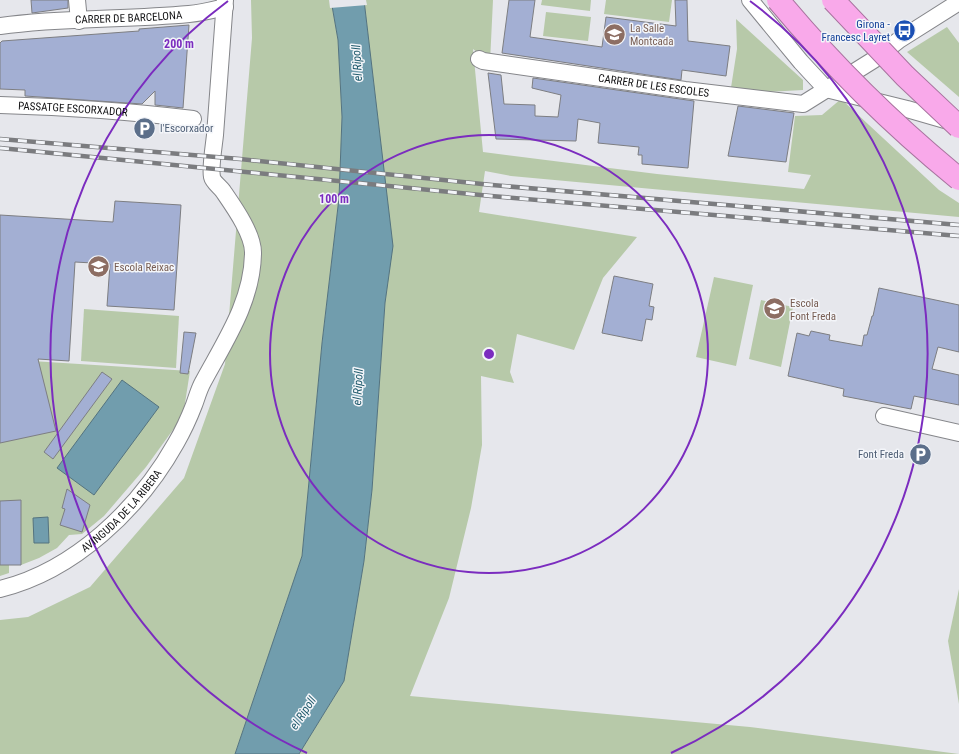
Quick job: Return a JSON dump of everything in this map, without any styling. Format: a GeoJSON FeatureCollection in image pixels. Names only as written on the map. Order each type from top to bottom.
{"type":"FeatureCollection","features":[{"type":"Feature","properties":{"kind":"highway"},"geometry":{"type":"LineString","coordinates":[[778,0],[827,55],[878,108],[959,179]]}},
{"type":"Feature","properties":{"kind":"highway"},"geometry":{"type":"LineString","coordinates":[[833,0],[905,76],[959,126]]}},
{"type":"Feature","properties":{"kind":"street"},"geometry":{"type":"LineString","coordinates":[[77,0],[79,21]]}},
{"type":"Feature","properties":{"kind":"street"},"geometry":{"type":"LineString","coordinates":[[750,0],[801,62],[826,89],[907,109],[959,126]]}},
{"type":"Feature","properties":{"kind":"street","name":"CARRER DE LES ESCOLES"},"geometry":{"type":"LineString","coordinates":[[479,59],[483,62],[685,90],[804,104],[875,59],[899,40],[959,2]]}},
{"type":"Feature","properties":{"kind":"street","name":"CARRER DE BARCELONA"},"geometry":{"type":"LineString","coordinates":[[0,26],[32,22],[79,21],[107,18],[190,14],[224,3]]}},
{"type":"Feature","properties":{"kind":"street","name":"AVINGUDA DE LA RIBERA"},"geometry":{"type":"LineString","coordinates":[[0,589],[43,575],[71,559],[114,522],[158,472],[188,421],[199,389],[241,314],[251,275],[254,253],[249,232],[212,178],[224,3]]}},
{"type":"Feature","properties":{"kind":"street","name":"PASSATGE ESCORXADOR"},"geometry":{"type":"LineString","coordinates":[[0,105],[92,109],[193,119]]}},
{"type":"Feature","properties":{"kind":"street"},"geometry":{"type":"LineString","coordinates":[[884,416],[959,433]]}},
{"type":"Feature","properties":{"kind":"green space"},"geometry":{"type":"Polygon","coordinates":[[[251,0],[331,0],[338,40],[342,117],[339,198],[322,343],[302,556],[235,754],[0,754],[0,620],[28,617],[90,587],[184,478],[225,364],[252,38],[251,0]]]}},
{"type":"Feature","properties":{"kind":"green space"},"geometry":{"type":"Polygon","coordinates":[[[364,0],[493,0],[490,62],[473,49],[483,152],[657,174],[804,189],[811,175],[788,172],[795,116],[822,115],[841,99],[939,190],[959,203],[959,217],[511,176],[485,171],[479,212],[637,237],[603,278],[574,350],[517,334],[510,372],[514,383],[481,376],[482,445],[471,508],[449,598],[410,696],[750,727],[959,754],[299,754],[344,681],[364,561],[372,490],[385,303],[392,246],[364,0]]]}},
{"type":"Feature","properties":{"kind":"green space"},"geometry":{"type":"Polygon","coordinates":[[[542,0],[591,0],[590,11],[541,5],[542,0]]]}},
{"type":"Feature","properties":{"kind":"green space"},"geometry":{"type":"Polygon","coordinates":[[[606,0],[672,0],[669,22],[604,14],[606,0]]]}},
{"type":"Feature","properties":{"kind":"green space"},"geometry":{"type":"Polygon","coordinates":[[[546,12],[591,17],[588,41],[543,36],[546,12]]]}},
{"type":"Feature","properties":{"kind":"green space"},"geometry":{"type":"Polygon","coordinates":[[[736,19],[803,80],[803,90],[730,94],[737,49],[736,19]]]}},
{"type":"Feature","properties":{"kind":"green space"},"geometry":{"type":"Polygon","coordinates":[[[947,27],[959,43],[959,97],[907,52],[947,27]]]}},
{"type":"Feature","properties":{"kind":"green space"},"geometry":{"type":"Polygon","coordinates":[[[714,277],[753,285],[736,366],[696,357],[714,277]]]}},
{"type":"Feature","properties":{"kind":"green space"},"geometry":{"type":"Polygon","coordinates":[[[761,300],[793,307],[781,367],[749,359],[761,300]]]}},
{"type":"Feature","properties":{"kind":"green space"},"geometry":{"type":"Polygon","coordinates":[[[84,309],[179,316],[176,368],[81,361],[84,309]]]}},
{"type":"Feature","properties":{"kind":"green space"},"geometry":{"type":"Polygon","coordinates":[[[0,359],[190,371],[183,416],[146,467],[104,516],[82,534],[69,535],[57,548],[39,558],[21,565],[9,565],[9,573],[0,576],[0,359]]]}},
{"type":"Feature","properties":{"kind":"green space"},"geometry":{"type":"Polygon","coordinates":[[[959,589],[959,704],[948,641],[959,589]]]}},
{"type":"Feature","properties":{"kind":"water","name":"el Ripoll"},"geometry":{"type":"Polygon","coordinates":[[[331,0],[364,0],[393,246],[385,303],[372,490],[364,561],[344,681],[299,754],[235,754],[302,556],[322,343],[339,198],[342,117],[338,40],[331,0]]]}},
{"type":"Feature","properties":{"kind":"water"},"geometry":{"type":"Polygon","coordinates":[[[122,380],[159,407],[94,495],[57,468],[122,380]]]}},
{"type":"Feature","properties":{"kind":"water"},"geometry":{"type":"Polygon","coordinates":[[[48,517],[49,543],[34,543],[33,518],[48,517]]]}},
{"type":"Feature","properties":{"kind":"pier"},"geometry":{"type":"Polygon","coordinates":[[[329,0],[366,0],[367,5],[330,8],[329,0]]]}},
{"type":"Feature","properties":{"kind":"building"},"geometry":{"type":"Polygon","coordinates":[[[31,0],[68,0],[68,8],[32,13],[31,0]]]}},
{"type":"Feature","properties":{"kind":"building"},"geometry":{"type":"Polygon","coordinates":[[[509,0],[535,0],[530,37],[602,47],[606,17],[676,26],[675,0],[687,0],[688,41],[730,46],[726,76],[682,70],[681,80],[502,53],[509,0]]]}},
{"type":"Feature","properties":{"kind":"building"},"geometry":{"type":"Polygon","coordinates":[[[189,25],[183,108],[155,105],[155,91],[142,104],[25,96],[25,90],[0,89],[0,43],[2,41],[139,31],[139,29],[189,25]]]}},
{"type":"Feature","properties":{"kind":"building"},"geometry":{"type":"Polygon","coordinates":[[[488,73],[501,75],[504,104],[535,105],[535,116],[558,117],[561,95],[532,88],[533,78],[694,101],[688,168],[642,164],[642,155],[638,155],[639,147],[598,143],[600,123],[578,119],[576,141],[496,139],[488,73]]]}},
{"type":"Feature","properties":{"kind":"building"},"geometry":{"type":"Polygon","coordinates":[[[738,106],[794,113],[786,162],[728,156],[738,106]]]}},
{"type":"Feature","properties":{"kind":"building"},"geometry":{"type":"Polygon","coordinates":[[[115,201],[181,205],[174,310],[107,306],[110,264],[75,262],[69,361],[38,359],[56,431],[0,443],[0,215],[113,222],[115,201]]]}},
{"type":"Feature","properties":{"kind":"building"},"geometry":{"type":"Polygon","coordinates":[[[614,276],[653,284],[649,306],[654,307],[652,320],[646,319],[642,341],[602,333],[614,276]]]}},
{"type":"Feature","properties":{"kind":"building"},"geometry":{"type":"Polygon","coordinates":[[[879,288],[959,305],[959,352],[938,347],[932,369],[959,375],[959,405],[914,396],[911,409],[843,396],[844,389],[788,376],[797,333],[809,336],[811,331],[830,335],[829,340],[862,346],[864,335],[867,335],[873,316],[879,288]]]}},
{"type":"Feature","properties":{"kind":"building"},"geometry":{"type":"Polygon","coordinates":[[[184,332],[196,333],[188,374],[180,373],[184,332]]]}},
{"type":"Feature","properties":{"kind":"building"},"geometry":{"type":"Polygon","coordinates":[[[102,372],[112,379],[53,459],[44,452],[102,372]]]}},
{"type":"Feature","properties":{"kind":"building"},"geometry":{"type":"Polygon","coordinates":[[[67,489],[90,505],[82,532],[60,525],[65,509],[62,508],[67,489]]]}},
{"type":"Feature","properties":{"kind":"building"},"geometry":{"type":"Polygon","coordinates":[[[21,500],[21,565],[0,565],[0,501],[21,500]]]}},
{"type":"Feature","properties":{"kind":"railway"},"geometry":{"type":"LineString","coordinates":[[0,139],[240,159],[492,185],[959,225]]}},
{"type":"Feature","properties":{"kind":"railway"},"geometry":{"type":"LineString","coordinates":[[0,148],[491,196],[959,236]]}},
{"type":"Feature","properties":{"kind":"place","name":"Girona - Francesc Layret"},"geometry":{"type":"Point","coordinates":[905,30]}},
{"type":"Feature","properties":{"kind":"place","name":"La Salle Montcada"},"geometry":{"type":"Point","coordinates":[614,34]}},
{"type":"Feature","properties":{"kind":"place","name":"l'Escorxador"},"geometry":{"type":"Point","coordinates":[145,128]}},
{"type":"Feature","properties":{"kind":"place","name":"Escola Reixac"},"geometry":{"type":"Point","coordinates":[99,267]}},
{"type":"Feature","properties":{"kind":"place","name":"Escola Font Freda"},"geometry":{"type":"Point","coordinates":[775,309]}},
{"type":"Feature","properties":{"kind":"place","name":"Font Freda"},"geometry":{"type":"Point","coordinates":[920,454]}}]}
